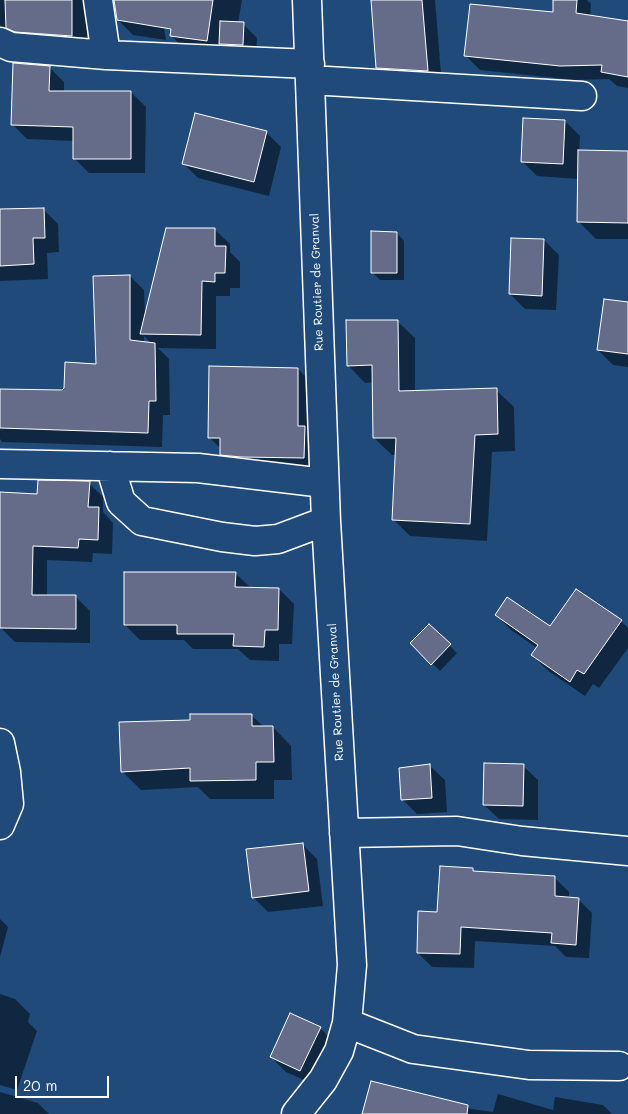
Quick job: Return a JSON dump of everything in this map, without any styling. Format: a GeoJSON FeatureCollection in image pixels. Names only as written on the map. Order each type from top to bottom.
{"type":"FeatureCollection","features":[{"type":"Feature","properties":{"kind":"street"},"geometry":{"type":"LineString","coordinates":[[98,0],[106,55]]}},
{"type":"Feature","properties":{"kind":"street","name":"Rue Routier de Granval"},"geometry":{"type":"LineString","coordinates":[[296,1114],[327,1073],[339,1051],[347,1023],[352,965],[324,483],[307,0]]}},
{"type":"Feature","properties":{"kind":"street"},"geometry":{"type":"LineString","coordinates":[[0,42],[11,47],[582,96]]}},
{"type":"Feature","properties":{"kind":"street"},"geometry":{"type":"LineString","coordinates":[[0,464],[198,468],[324,483]]}},
{"type":"Feature","properties":{"kind":"street"},"geometry":{"type":"LineString","coordinates":[[110,466],[121,502],[142,521],[222,537],[255,541],[278,539],[326,521]]}},
{"type":"Feature","properties":{"kind":"street"},"geometry":{"type":"LineString","coordinates":[[0,743],[6,772],[9,804],[0,826]]}},
{"type":"Feature","properties":{"kind":"street"},"geometry":{"type":"LineString","coordinates":[[344,834],[457,831],[522,841],[628,851]]}},
{"type":"Feature","properties":{"kind":"street"},"geometry":{"type":"LineString","coordinates":[[347,1023],[413,1049],[529,1065],[618,1066]]}},
{"type":"Feature","properties":{"kind":"building"},"geometry":{"type":"Polygon","coordinates":[[[5,0],[72,0],[72,36],[15,32],[6,28],[5,0]]]}},
{"type":"Feature","properties":{"kind":"building"},"geometry":{"type":"Polygon","coordinates":[[[114,0],[213,0],[207,41],[170,36],[171,29],[117,20],[114,0]]]}},
{"type":"Feature","properties":{"kind":"building"},"geometry":{"type":"Polygon","coordinates":[[[371,0],[422,0],[428,71],[376,68],[371,0]]]}},
{"type":"Feature","properties":{"kind":"building"},"geometry":{"type":"Polygon","coordinates":[[[553,0],[577,0],[576,13],[628,21],[628,77],[601,72],[602,65],[560,66],[464,56],[470,4],[553,12],[553,0]]]}},
{"type":"Feature","properties":{"kind":"building"},"geometry":{"type":"Polygon","coordinates":[[[220,21],[244,22],[243,45],[219,44],[220,21]]]}},
{"type":"Feature","properties":{"kind":"building"},"geometry":{"type":"Polygon","coordinates":[[[13,63],[50,66],[49,91],[131,91],[131,159],[73,159],[73,127],[11,125],[13,63]]]}},
{"type":"Feature","properties":{"kind":"building"},"geometry":{"type":"Polygon","coordinates":[[[195,113],[267,131],[254,182],[182,164],[195,113]]]}},
{"type":"Feature","properties":{"kind":"building"},"geometry":{"type":"Polygon","coordinates":[[[523,118],[565,120],[563,164],[521,162],[523,118]]]}},
{"type":"Feature","properties":{"kind":"building"},"geometry":{"type":"Polygon","coordinates":[[[578,150],[628,151],[628,223],[577,222],[578,150]]]}},
{"type":"Feature","properties":{"kind":"building"},"geometry":{"type":"Polygon","coordinates":[[[44,208],[45,238],[33,238],[34,264],[0,266],[0,209],[44,208]]]}},
{"type":"Feature","properties":{"kind":"building"},"geometry":{"type":"Polygon","coordinates":[[[166,228],[215,228],[215,246],[226,246],[225,273],[215,273],[215,282],[202,281],[201,335],[140,334],[166,228]]]}},
{"type":"Feature","properties":{"kind":"building"},"geometry":{"type":"Polygon","coordinates":[[[371,231],[397,232],[397,273],[371,273],[371,231]]]}},
{"type":"Feature","properties":{"kind":"building"},"geometry":{"type":"Polygon","coordinates":[[[511,238],[544,239],[542,296],[509,294],[511,238]]]}},
{"type":"Feature","properties":{"kind":"building"},"geometry":{"type":"Polygon","coordinates":[[[130,275],[130,340],[155,343],[156,401],[149,401],[148,433],[0,428],[0,389],[62,390],[64,388],[65,362],[96,364],[93,276],[130,275]]]}},
{"type":"Feature","properties":{"kind":"building"},"geometry":{"type":"Polygon","coordinates":[[[604,299],[628,302],[628,354],[597,350],[604,299]]]}},
{"type":"Feature","properties":{"kind":"building"},"geometry":{"type":"Polygon","coordinates":[[[346,320],[398,320],[399,391],[497,388],[498,434],[475,435],[470,524],[392,520],[396,438],[373,438],[372,365],[347,366],[346,320]]]}},
{"type":"Feature","properties":{"kind":"building"},"geometry":{"type":"Polygon","coordinates":[[[209,366],[298,368],[298,426],[305,426],[304,458],[220,455],[220,438],[208,438],[209,366]]]}},
{"type":"Feature","properties":{"kind":"building"},"geometry":{"type":"Polygon","coordinates":[[[38,480],[90,481],[88,507],[99,507],[98,540],[79,539],[78,548],[33,546],[32,595],[76,595],[76,629],[0,628],[0,492],[37,494],[38,480]]]}},
{"type":"Feature","properties":{"kind":"building"},"geometry":{"type":"Polygon","coordinates":[[[124,572],[236,572],[235,587],[279,588],[278,630],[265,630],[264,647],[233,646],[234,634],[177,634],[177,625],[124,625],[124,572]]]}},
{"type":"Feature","properties":{"kind":"building"},"geometry":{"type":"Polygon","coordinates":[[[576,589],[622,620],[584,674],[577,670],[570,682],[531,655],[538,645],[495,615],[507,597],[550,626],[576,589]]]}},
{"type":"Feature","properties":{"kind":"building"},"geometry":{"type":"Polygon","coordinates":[[[429,624],[451,644],[431,665],[410,643],[429,624]]]}},
{"type":"Feature","properties":{"kind":"building"},"geometry":{"type":"Polygon","coordinates":[[[190,714],[252,714],[252,726],[273,726],[274,762],[256,762],[256,780],[190,781],[190,768],[121,772],[119,722],[190,720],[190,714]]]}},
{"type":"Feature","properties":{"kind":"building"},"geometry":{"type":"Polygon","coordinates":[[[484,763],[524,764],[523,806],[483,805],[484,763]]]}},
{"type":"Feature","properties":{"kind":"building"},"geometry":{"type":"Polygon","coordinates":[[[430,764],[432,798],[401,800],[399,768],[430,764]]]}},
{"type":"Feature","properties":{"kind":"building"},"geometry":{"type":"Polygon","coordinates":[[[303,843],[309,891],[252,898],[246,849],[303,843]]]}},
{"type":"Feature","properties":{"kind":"building"},"geometry":{"type":"Polygon","coordinates":[[[440,866],[473,868],[473,871],[555,876],[555,896],[579,898],[576,945],[551,943],[552,933],[461,927],[460,954],[417,953],[418,911],[437,912],[440,866]]]}},
{"type":"Feature","properties":{"kind":"building"},"geometry":{"type":"Polygon","coordinates":[[[290,1013],[321,1027],[300,1071],[270,1057],[290,1013]]]}},
{"type":"Feature","properties":{"kind":"building"},"geometry":{"type":"Polygon","coordinates":[[[371,1081],[468,1105],[467,1114],[362,1114],[371,1081]]]}}]}
